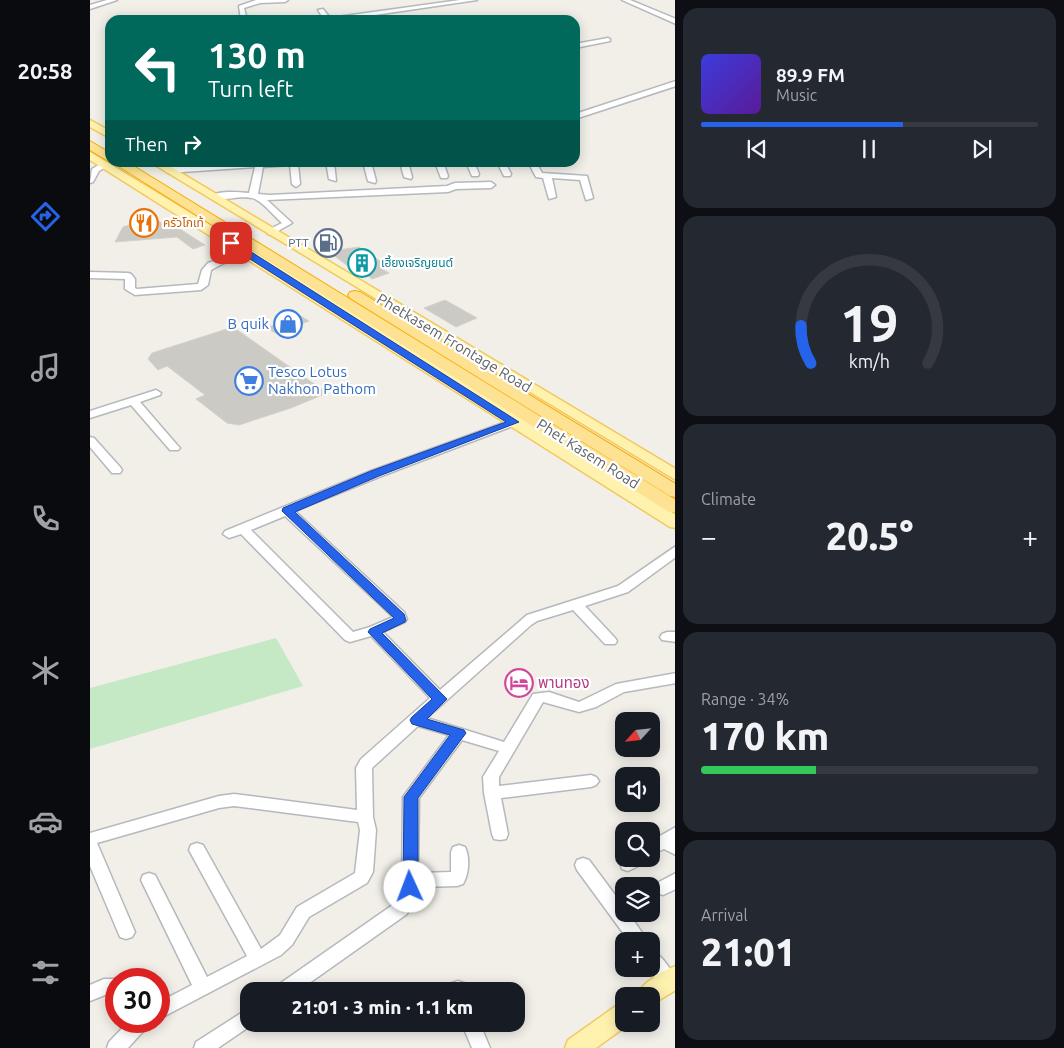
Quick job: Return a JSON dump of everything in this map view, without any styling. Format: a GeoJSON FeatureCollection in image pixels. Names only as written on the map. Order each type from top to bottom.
{"type":"FeatureCollection","features":[{"type":"Feature","properties":{"kind":"highway","name":"Phet Kasem Road"},"geometry":{"type":"LineString","coordinates":[[90,130],[101,138],[101,151]]}},
{"type":"Feature","properties":{"kind":"highway","name":"Phet Kasem Road"},"geometry":{"type":"LineString","coordinates":[[128,167],[675,492]]}},
{"type":"Feature","properties":{"kind":"highway","name":"Phet Kasem Road"},"geometry":{"type":"LineString","coordinates":[[144,167],[675,508]]}},
{"type":"Feature","properties":{"kind":"highway"},"geometry":{"type":"LineString","coordinates":[[396,328],[550,401]]}},
{"type":"Feature","properties":{"kind":"highway"},"geometry":{"type":"LineString","coordinates":[[396,328],[514,422]]}},
{"type":"Feature","properties":{"kind":"main road"},"geometry":{"type":"LineString","coordinates":[[90,123],[101,151]]}},
{"type":"Feature","properties":{"kind":"main road"},"geometry":{"type":"LineString","coordinates":[[124,167],[247,253],[675,523]]}},
{"type":"Feature","properties":{"kind":"main road","name":"Phetkasem Frontage Road"},"geometry":{"type":"LineString","coordinates":[[163,167],[675,476]]}},
{"type":"Feature","properties":{"kind":"main road"},"geometry":{"type":"LineString","coordinates":[[660,988],[672,979]]}},
{"type":"Feature","properties":{"kind":"main road"},"geometry":{"type":"LineString","coordinates":[[577,1048],[615,1021]]}},
{"type":"Feature","properties":{"kind":"street"},"geometry":{"type":"LineString","coordinates":[[90,7],[113,0]]}},
{"type":"Feature","properties":{"kind":"street"},"geometry":{"type":"LineString","coordinates":[[243,15],[241,7],[262,1],[285,0]]}},
{"type":"Feature","properties":{"kind":"street"},"geometry":{"type":"LineString","coordinates":[[364,15],[474,0]]}},
{"type":"Feature","properties":{"kind":"street"},"geometry":{"type":"LineString","coordinates":[[625,0],[675,22]]}},
{"type":"Feature","properties":{"kind":"street"},"geometry":{"type":"LineString","coordinates":[[635,0],[675,17]]}},
{"type":"Feature","properties":{"kind":"street"},"geometry":{"type":"LineString","coordinates":[[321,10],[324,15]]}},
{"type":"Feature","properties":{"kind":"street"},"geometry":{"type":"LineString","coordinates":[[580,45],[608,40]]}},
{"type":"Feature","properties":{"kind":"street"},"geometry":{"type":"LineString","coordinates":[[580,115],[675,83]]}},
{"type":"Feature","properties":{"kind":"street"},"geometry":{"type":"LineString","coordinates":[[90,180],[96,169],[101,151]]}},
{"type":"Feature","properties":{"kind":"street"},"geometry":{"type":"LineString","coordinates":[[168,170],[207,167]]}},
{"type":"Feature","properties":{"kind":"street"},"geometry":{"type":"LineString","coordinates":[[256,197],[259,167]]}},
{"type":"Feature","properties":{"kind":"street"},"geometry":{"type":"LineString","coordinates":[[295,167],[296,184]]}},
{"type":"Feature","properties":{"kind":"street"},"geometry":{"type":"LineString","coordinates":[[331,167],[333,179]]}},
{"type":"Feature","properties":{"kind":"street"},"geometry":{"type":"LineString","coordinates":[[369,167],[372,181]]}},
{"type":"Feature","properties":{"kind":"street"},"geometry":{"type":"LineString","coordinates":[[405,167],[408,177]]}},
{"type":"Feature","properties":{"kind":"street"},"geometry":{"type":"LineString","coordinates":[[440,167],[444,176]]}},
{"type":"Feature","properties":{"kind":"street"},"geometry":{"type":"LineString","coordinates":[[472,167],[475,174]]}},
{"type":"Feature","properties":{"kind":"street"},"geometry":{"type":"LineString","coordinates":[[504,167],[507,174]]}},
{"type":"Feature","properties":{"kind":"street"},"geometry":{"type":"LineString","coordinates":[[534,167],[537,174],[584,178],[589,198]]}},
{"type":"Feature","properties":{"kind":"street"},"geometry":{"type":"LineString","coordinates":[[547,176],[552,197]]}},
{"type":"Feature","properties":{"kind":"street"},"geometry":{"type":"LineString","coordinates":[[213,197],[229,194],[256,197],[448,189],[455,186],[491,185]]}},
{"type":"Feature","properties":{"kind":"street"},"geometry":{"type":"LineString","coordinates":[[256,197],[288,223],[271,232]]}},
{"type":"Feature","properties":{"kind":"street"},"geometry":{"type":"LineString","coordinates":[[90,275],[128,276],[130,278],[130,290],[135,292],[201,287],[206,280],[206,272],[210,267],[247,253]]}},
{"type":"Feature","properties":{"kind":"street"},"geometry":{"type":"LineString","coordinates":[[90,415],[156,393]]}},
{"type":"Feature","properties":{"kind":"street"},"geometry":{"type":"LineString","coordinates":[[133,400],[174,448]]}},
{"type":"Feature","properties":{"kind":"street"},"geometry":{"type":"LineString","coordinates":[[229,534],[375,474],[514,422]]}},
{"type":"Feature","properties":{"kind":"street"},"geometry":{"type":"LineString","coordinates":[[90,440],[116,470]]}},
{"type":"Feature","properties":{"kind":"street"},"geometry":{"type":"LineString","coordinates":[[243,529],[350,638],[374,632],[400,620],[400,616],[287,511]]}},
{"type":"Feature","properties":{"kind":"street"},"geometry":{"type":"LineString","coordinates":[[170,1005],[275,950],[286,940],[303,912],[362,878],[365,872],[367,839],[364,768],[366,764],[526,622],[626,588],[675,550]]}},
{"type":"Feature","properties":{"kind":"street"},"geometry":{"type":"LineString","coordinates":[[575,604],[610,641]]}},
{"type":"Feature","properties":{"kind":"street"},"geometry":{"type":"LineString","coordinates":[[374,632],[440,699]]}},
{"type":"Feature","properties":{"kind":"street"},"geometry":{"type":"LineString","coordinates":[[500,834],[492,793],[491,777],[538,698],[549,696],[569,705],[581,706],[594,703],[620,688],[675,678]]}},
{"type":"Feature","properties":{"kind":"street"},"geometry":{"type":"LineString","coordinates":[[417,720],[507,748]]}},
{"type":"Feature","properties":{"kind":"street"},"geometry":{"type":"LineString","coordinates":[[297,982],[401,909],[407,898],[410,880],[411,797],[459,733]]}},
{"type":"Feature","properties":{"kind":"street"},"geometry":{"type":"LineString","coordinates":[[492,793],[591,781]]}},
{"type":"Feature","properties":{"kind":"street"},"geometry":{"type":"LineString","coordinates":[[90,839],[219,802],[234,800],[365,816]]}},
{"type":"Feature","properties":{"kind":"street"},"geometry":{"type":"LineString","coordinates":[[660,846],[672,841]]}},
{"type":"Feature","properties":{"kind":"street"},"geometry":{"type":"LineString","coordinates":[[90,846],[126,932]]}},
{"type":"Feature","properties":{"kind":"street"},"geometry":{"type":"LineString","coordinates":[[197,850],[258,959]]}},
{"type":"Feature","properties":{"kind":"street"},"geometry":{"type":"LineString","coordinates":[[410,880],[458,879],[459,852]]}},
{"type":"Feature","properties":{"kind":"street"},"geometry":{"type":"LineString","coordinates":[[583,865],[632,932]]}},
{"type":"Feature","properties":{"kind":"street"},"geometry":{"type":"LineString","coordinates":[[149,880],[203,988]]}},
{"type":"Feature","properties":{"kind":"street"},"geometry":{"type":"LineString","coordinates":[[660,967],[672,979]]}},
{"type":"Feature","properties":{"kind":"street"},"geometry":{"type":"LineString","coordinates":[[90,993],[105,987]]}},
{"type":"Feature","properties":{"kind":"street"},"geometry":{"type":"LineString","coordinates":[[203,1048],[240,1022]]}},
{"type":"Feature","properties":{"kind":"street"},"geometry":{"type":"LineString","coordinates":[[474,1032],[480,1048]]}},
{"type":"Feature","properties":{"kind":"street"},"geometry":{"type":"LineString","coordinates":[[116,1048],[130,1033]]}},
{"type":"Feature","properties":{"kind":"green space"},"geometry":{"type":"Polygon","coordinates":[[[276,638],[303,686],[90,749],[90,688],[276,638]]]}},
{"type":"Feature","properties":{"kind":"building"},"geometry":{"type":"Polygon","coordinates":[[[148,214],[166,226],[172,224],[205,245],[193,249],[177,237],[115,242],[123,227],[132,224],[134,219],[148,214]]]}},
{"type":"Feature","properties":{"kind":"building","name":"เฮี้ยงเจริญยนต์"},"geometry":{"type":"Polygon","coordinates":[[[359,247],[389,267],[382,269],[389,273],[372,279],[367,275],[362,277],[336,257],[325,252],[359,247]]]}},
{"type":"Feature","properties":{"kind":"building"},"geometry":{"type":"Polygon","coordinates":[[[445,300],[477,318],[456,327],[424,308],[445,300]]]}},
{"type":"Feature","properties":{"kind":"building","name":"B quik"},"geometry":{"type":"Polygon","coordinates":[[[299,315],[309,321],[277,334],[267,328],[299,315]]]}},
{"type":"Feature","properties":{"kind":"building","name":"Tesco Lotus Nakhon Pathom"},"geometry":{"type":"Polygon","coordinates":[[[233,327],[327,393],[291,408],[239,425],[227,423],[196,399],[205,395],[167,366],[158,370],[148,359],[152,353],[233,327]]]}},
{"type":"Feature","properties":{"kind":"place","name":"ครัวโกเท้"},"geometry":{"type":"Point","coordinates":[144,223]}},
{"type":"Feature","properties":{"kind":"place","name":"PTT"},"geometry":{"type":"Point","coordinates":[328,243]}},
{"type":"Feature","properties":{"kind":"place","name":"เฮี้ยงเจริญยนต์"},"geometry":{"type":"Point","coordinates":[362,263]}},
{"type":"Feature","properties":{"kind":"place","name":"B quik"},"geometry":{"type":"Point","coordinates":[288,324]}},
{"type":"Feature","properties":{"kind":"place","name":"Tesco Lotus Nakhon Pathom"},"geometry":{"type":"Point","coordinates":[249,381]}},
{"type":"Feature","properties":{"kind":"place","name":"พานทอง"},"geometry":{"type":"Point","coordinates":[519,683]}},
{"type":"Feature","properties":{"kind":"route"},"geometry":{"type":"LineString","coordinates":[[231,243],[514,422],[375,474],[287,511],[400,616],[400,620],[374,632],[440,699],[417,720],[459,733],[411,797],[410,887]]}}]}
